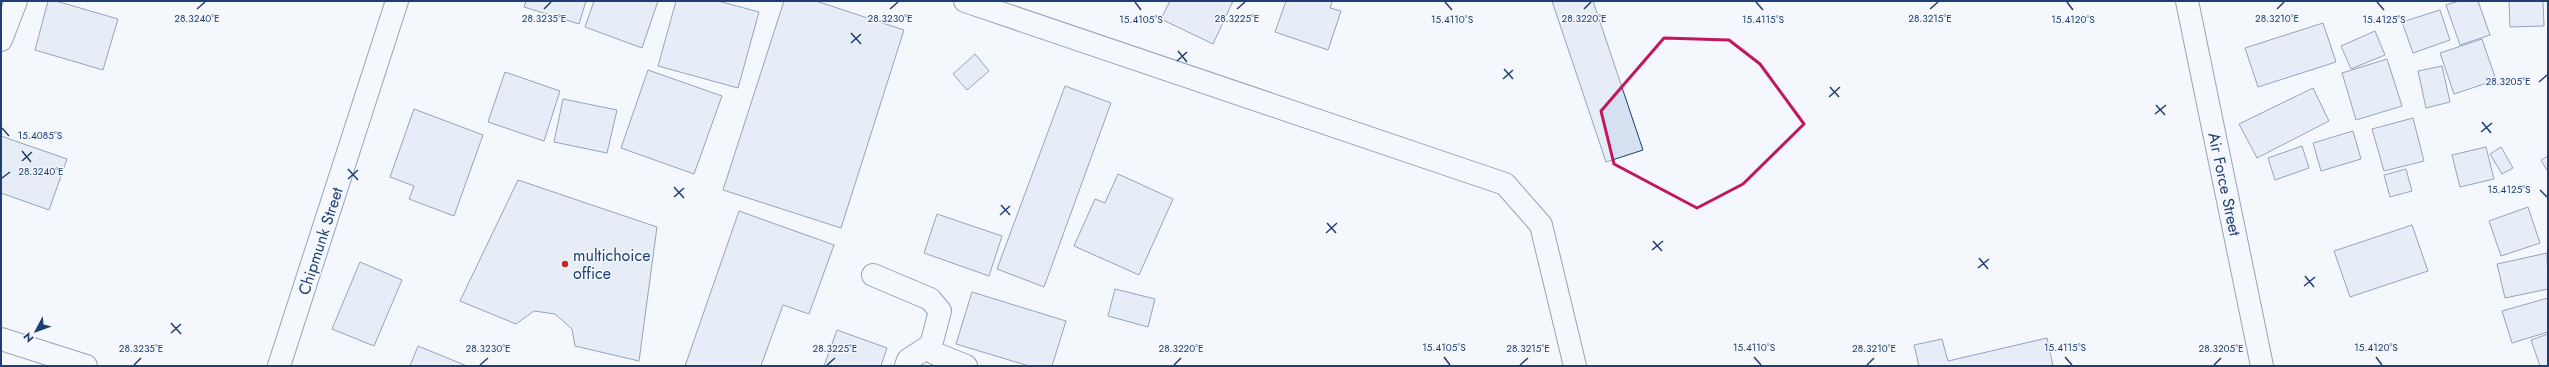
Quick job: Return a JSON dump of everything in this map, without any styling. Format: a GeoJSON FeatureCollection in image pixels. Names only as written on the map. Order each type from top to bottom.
{"type":"FeatureCollection","features":[{"type":"Feature","properties":{"kind":"street"},"geometry":{"type":"LineString","coordinates":[[1,40],[16,1]]}},
{"type":"Feature","properties":{"kind":"street","name":"Chipmunk Street"},"geometry":{"type":"LineString","coordinates":[[279,366],[397,1]]}},
{"type":"Feature","properties":{"kind":"street"},"geometry":{"type":"LineString","coordinates":[[965,1],[1505,184],[1541,225],[1575,366]]}},
{"type":"Feature","properties":{"kind":"street","name":"Air Force Street"},"geometry":{"type":"LineString","coordinates":[[2187,1],[2262,366]]}},
{"type":"Feature","properties":{"kind":"street"},"geometry":{"type":"LineString","coordinates":[[873,275],[930,298],[940,311],[931,345],[908,360],[906,366]]}},
{"type":"Feature","properties":{"kind":"street"},"geometry":{"type":"LineString","coordinates":[[1,339],[86,366]]}},
{"type":"Feature","properties":{"kind":"street"},"geometry":{"type":"LineString","coordinates":[[931,345],[938,356],[966,366]]}},
{"type":"Feature","properties":{"kind":"highlighted area"},"geometry":{"type":"Polygon","coordinates":[[[1664,38],[1729,40],[1760,64],[1804,124],[1743,184],[1697,208],[1614,164],[1601,111],[1664,38]]]}},
{"type":"Feature","properties":{"kind":"building"},"geometry":{"type":"Polygon","coordinates":[[[48,1],[56,1],[118,19],[103,70],[35,50],[48,1]]]}},
{"type":"Feature","properties":{"kind":"building"},"geometry":{"type":"Polygon","coordinates":[[[526,1],[586,1],[579,24],[524,7],[526,1]]]}},
{"type":"Feature","properties":{"kind":"building"},"geometry":{"type":"Polygon","coordinates":[[[594,1],[658,1],[642,48],[585,27],[594,1]]]}},
{"type":"Feature","properties":{"kind":"building"},"geometry":{"type":"Polygon","coordinates":[[[676,1],[718,1],[759,12],[738,88],[658,66],[676,1]]]}},
{"type":"Feature","properties":{"kind":"building"},"geometry":{"type":"Polygon","coordinates":[[[784,1],[816,1],[904,30],[841,228],[723,190],[784,1]]]}},
{"type":"Feature","properties":{"kind":"building"},"geometry":{"type":"Polygon","coordinates":[[[1170,1],[1233,1],[1213,44],[1161,19],[1170,1]]]}},
{"type":"Feature","properties":{"kind":"building"},"geometry":{"type":"Polygon","coordinates":[[[1286,1],[1332,1],[1330,8],[1341,11],[1328,50],[1275,32],[1286,1]]]}},
{"type":"Feature","properties":{"kind":"building"},"geometry":{"type":"Polygon","coordinates":[[[1552,1],[1593,1],[1643,150],[1606,162],[1552,1]]]}},
{"type":"Feature","properties":{"kind":"building"},"geometry":{"type":"Polygon","coordinates":[[[2459,1],[2478,1],[2490,35],[2460,45],[2446,5],[2459,1]]]}},
{"type":"Feature","properties":{"kind":"building"},"geometry":{"type":"Polygon","coordinates":[[[2509,1],[2543,1],[2544,26],[2510,27],[2509,1]]]}},
{"type":"Feature","properties":{"kind":"building"},"geometry":{"type":"Polygon","coordinates":[[[2440,10],[2450,40],[2413,53],[2402,22],[2440,10]]]}},
{"type":"Feature","properties":{"kind":"building"},"geometry":{"type":"Polygon","coordinates":[[[2323,23],[2336,62],[2258,87],[2245,48],[2323,23]]]}},
{"type":"Feature","properties":{"kind":"building"},"geometry":{"type":"Polygon","coordinates":[[[2375,31],[2385,55],[2351,69],[2341,46],[2375,31]]]}},
{"type":"Feature","properties":{"kind":"building"},"geometry":{"type":"Polygon","coordinates":[[[2482,39],[2496,80],[2454,94],[2440,53],[2482,39]]]}},
{"type":"Feature","properties":{"kind":"building"},"geometry":{"type":"Polygon","coordinates":[[[975,54],[989,71],[967,90],[953,74],[975,54]]]}},
{"type":"Feature","properties":{"kind":"building"},"geometry":{"type":"Polygon","coordinates":[[[2387,59],[2402,106],[2356,120],[2342,73],[2387,59]]]}},
{"type":"Feature","properties":{"kind":"building"},"geometry":{"type":"Polygon","coordinates":[[[2442,66],[2450,102],[2426,108],[2418,71],[2442,66]]]}},
{"type":"Feature","properties":{"kind":"building"},"geometry":{"type":"Polygon","coordinates":[[[648,70],[722,96],[694,174],[621,148],[648,70]]]}},
{"type":"Feature","properties":{"kind":"building"},"geometry":{"type":"Polygon","coordinates":[[[505,72],[560,91],[544,141],[488,122],[505,72]]]}},
{"type":"Feature","properties":{"kind":"building"},"geometry":{"type":"Polygon","coordinates":[[[1065,86],[1111,103],[1044,287],[997,269],[1065,86]]]}},
{"type":"Feature","properties":{"kind":"building"},"geometry":{"type":"Polygon","coordinates":[[[2313,88],[2329,121],[2257,158],[2239,124],[2313,88]]]}},
{"type":"Feature","properties":{"kind":"building"},"geometry":{"type":"Polygon","coordinates":[[[563,99],[617,110],[607,153],[554,142],[563,99]]]}},
{"type":"Feature","properties":{"kind":"building"},"geometry":{"type":"Polygon","coordinates":[[[414,109],[483,135],[454,216],[409,199],[414,186],[390,177],[414,109]]]}},
{"type":"Feature","properties":{"kind":"building"},"geometry":{"type":"Polygon","coordinates":[[[2413,118],[2424,161],[2384,171],[2372,129],[2413,118]]]}},
{"type":"Feature","properties":{"kind":"building"},"geometry":{"type":"Polygon","coordinates":[[[2353,131],[2361,159],[2321,171],[2313,143],[2353,131]]]}},
{"type":"Feature","properties":{"kind":"building"},"geometry":{"type":"Polygon","coordinates":[[[1,136],[67,159],[49,210],[1,193],[1,136]]]}},
{"type":"Feature","properties":{"kind":"building"},"geometry":{"type":"Polygon","coordinates":[[[2302,146],[2309,168],[2275,180],[2268,158],[2302,146]]]}},
{"type":"Feature","properties":{"kind":"building"},"geometry":{"type":"Polygon","coordinates":[[[2486,147],[2494,179],[2460,187],[2452,155],[2486,147]]]}},
{"type":"Feature","properties":{"kind":"building"},"geometry":{"type":"Polygon","coordinates":[[[2501,147],[2513,168],[2502,174],[2490,154],[2501,147]]]}},
{"type":"Feature","properties":{"kind":"building"},"geometry":{"type":"Polygon","coordinates":[[[2548,156],[2548,172],[2541,160],[2548,156]]]}},
{"type":"Feature","properties":{"kind":"building"},"geometry":{"type":"Polygon","coordinates":[[[2406,169],[2412,191],[2390,197],[2384,175],[2406,169]]]}},
{"type":"Feature","properties":{"kind":"building"},"geometry":{"type":"Polygon","coordinates":[[[1118,174],[1173,199],[1139,275],[1074,246],[1095,199],[1105,203],[1118,174]]]}},
{"type":"Feature","properties":{"kind":"building","name":"multichoice office"},"geometry":{"type":"Polygon","coordinates":[[[518,180],[657,227],[639,361],[575,346],[572,329],[555,314],[534,311],[516,324],[460,301],[518,180]]]}},
{"type":"Feature","properties":{"kind":"building"},"geometry":{"type":"Polygon","coordinates":[[[2528,207],[2540,243],[2501,256],[2489,221],[2528,207]]]}},
{"type":"Feature","properties":{"kind":"building"},"geometry":{"type":"Polygon","coordinates":[[[739,211],[834,245],[809,314],[783,305],[761,366],[685,366],[739,211]]]}},
{"type":"Feature","properties":{"kind":"building"},"geometry":{"type":"Polygon","coordinates":[[[937,214],[1002,236],[989,276],[924,253],[937,214]]]}},
{"type":"Feature","properties":{"kind":"building"},"geometry":{"type":"Polygon","coordinates":[[[2412,225],[2428,271],[2350,297],[2334,251],[2412,225]]]}},
{"type":"Feature","properties":{"kind":"building"},"geometry":{"type":"Polygon","coordinates":[[[2547,253],[2548,289],[2505,298],[2497,264],[2547,253]]]}},
{"type":"Feature","properties":{"kind":"building"},"geometry":{"type":"Polygon","coordinates":[[[360,262],[402,280],[374,346],[332,329],[360,262]]]}},
{"type":"Feature","properties":{"kind":"building"},"geometry":{"type":"Polygon","coordinates":[[[1115,289],[1155,299],[1148,327],[1108,316],[1115,289]]]}},
{"type":"Feature","properties":{"kind":"building"},"geometry":{"type":"Polygon","coordinates":[[[972,292],[1066,321],[1052,366],[1029,366],[956,344],[972,292]]]}},
{"type":"Feature","properties":{"kind":"building"},"geometry":{"type":"Polygon","coordinates":[[[2548,298],[2548,332],[2512,343],[2502,311],[2548,298]]]}},
{"type":"Feature","properties":{"kind":"building"},"geometry":{"type":"Polygon","coordinates":[[[837,330],[887,348],[881,366],[824,366],[837,330]]]}},
{"type":"Feature","properties":{"kind":"building"},"geometry":{"type":"Polygon","coordinates":[[[2548,334],[2548,366],[2540,366],[2531,340],[2548,334]]]}},
{"type":"Feature","properties":{"kind":"building"},"geometry":{"type":"Polygon","coordinates":[[[2047,338],[2053,366],[1919,366],[1914,345],[1942,339],[1948,361],[2047,338]]]}},
{"type":"Feature","properties":{"kind":"building"},"geometry":{"type":"Polygon","coordinates":[[[418,346],[467,366],[410,366],[418,346]]]}},
{"type":"Feature","properties":{"kind":"place","name":"multichoice office"},"geometry":{"type":"Point","coordinates":[565,264]}}]}
